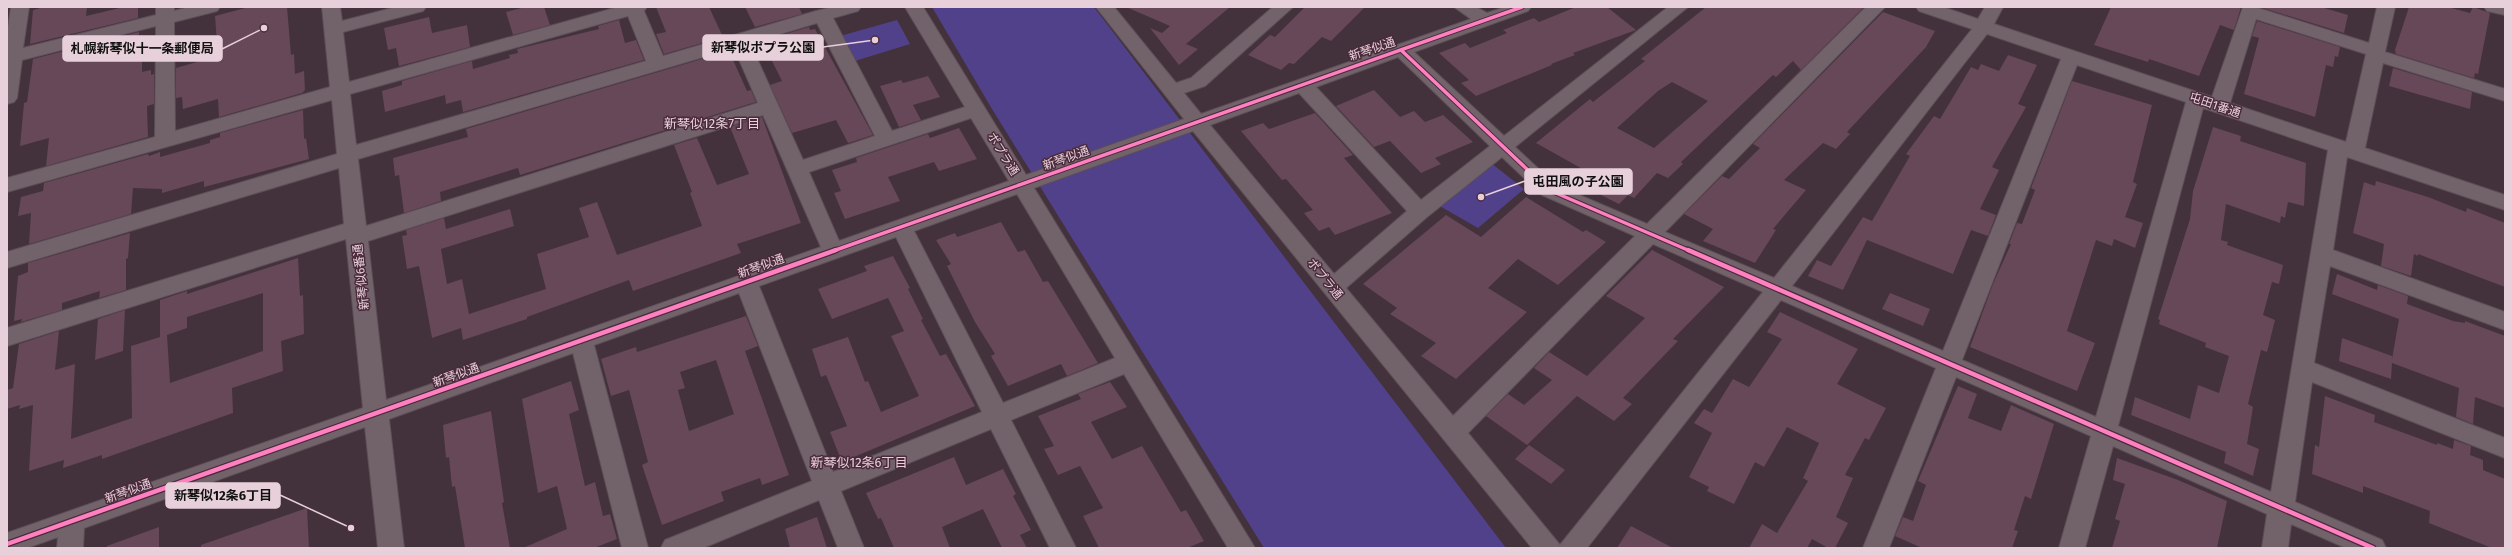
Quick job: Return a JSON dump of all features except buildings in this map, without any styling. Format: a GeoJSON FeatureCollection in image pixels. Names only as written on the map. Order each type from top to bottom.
{"type":"FeatureCollection","features":[{"type":"Feature","properties":{"kind":"street"},"geometry":{"type":"LineString","coordinates":[[7,98],[10,58],[20,7]]}},
{"type":"Feature","properties":{"kind":"street"},"geometry":{"type":"LineString","coordinates":[[10,58],[165,13],[210,7]]}},
{"type":"Feature","properties":{"kind":"street","name":"新琴似6番通"},"geometry":{"type":"LineString","coordinates":[[331,7],[391,548]]}},
{"type":"Feature","properties":{"kind":"street"},"geometry":{"type":"LineString","coordinates":[[334,29],[417,7]]}},
{"type":"Feature","properties":{"kind":"street"},"geometry":{"type":"LineString","coordinates":[[7,185],[635,7],[657,64]]}},
{"type":"Feature","properties":{"kind":"street"},"geometry":{"type":"LineString","coordinates":[[7,260],[657,64],[852,7]]}},
{"type":"Feature","properties":{"kind":"street","name":"ポプラ通"},"geometry":{"type":"LineString","coordinates":[[914,7],[1242,548]]}},
{"type":"Feature","properties":{"kind":"street"},"geometry":{"type":"LineString","coordinates":[[1173,90],[1198,82],[1284,7]]}},
{"type":"Feature","properties":{"kind":"street"},"geometry":{"type":"LineString","coordinates":[[1463,7],[1486,20]]}},
{"type":"Feature","properties":{"kind":"street","name":"新琴似通"},"geometry":{"type":"LineString","coordinates":[[7,544],[1522,7]]}},
{"type":"Feature","properties":{"kind":"street"},"geometry":{"type":"LineString","coordinates":[[1332,288],[1420,212],[1679,7]]}},
{"type":"Feature","properties":{"kind":"street"},"geometry":{"type":"LineString","coordinates":[[1452,433],[1653,233],[1876,7]]}},
{"type":"Feature","properties":{"kind":"street","name":"屯田1番通"},"geometry":{"type":"LineString","coordinates":[[1925,7],[2505,203]]}},
{"type":"Feature","properties":{"kind":"street"},"geometry":{"type":"LineString","coordinates":[[1571,548],[1778,289],[1983,27],[1994,7]]}},
{"type":"Feature","properties":{"kind":"street"},"geometry":{"type":"LineString","coordinates":[[2276,548],[2302,368],[2321,254],[2346,149],[2376,53],[2386,7]]}},
{"type":"Feature","properties":{"kind":"street"},"geometry":{"type":"LineString","coordinates":[[2493,7],[2505,10]]}},
{"type":"Feature","properties":{"kind":"street","name":"ポプラ通"},"geometry":{"type":"LineString","coordinates":[[1108,8],[1197,122],[1332,288],[1548,548]]}},
{"type":"Feature","properties":{"kind":"street"},"geometry":{"type":"LineString","coordinates":[[2219,107],[2242,9],[2505,95]]}},
{"type":"Feature","properties":{"kind":"street"},"geometry":{"type":"LineString","coordinates":[[165,13],[165,140]]}},
{"type":"Feature","properties":{"kind":"street"},"geometry":{"type":"LineString","coordinates":[[822,15],[887,140]]}},
{"type":"Feature","properties":{"kind":"street"},"geometry":{"type":"LineString","coordinates":[[740,40],[833,251]]}},
{"type":"Feature","properties":{"kind":"street"},"geometry":{"type":"LineString","coordinates":[[1401,50],[1549,190],[1653,233],[1948,364],[2104,430],[2373,548]]}},
{"type":"Feature","properties":{"kind":"street"},"geometry":{"type":"LineString","coordinates":[[1876,548],[2071,57]]}},
{"type":"Feature","properties":{"kind":"street"},"geometry":{"type":"LineString","coordinates":[[1302,84],[1420,212]]}},
{"type":"Feature","properties":{"kind":"street"},"geometry":{"type":"LineString","coordinates":[[2072,548],[2196,99]]}},
{"type":"Feature","properties":{"kind":"street"},"geometry":{"type":"LineString","coordinates":[[7,337],[356,233],[770,106]]}},
{"type":"Feature","properties":{"kind":"street"},"geometry":{"type":"LineString","coordinates":[[798,169],[976,110]]}},
{"type":"Feature","properties":{"kind":"street"},"geometry":{"type":"LineString","coordinates":[[902,226],[1063,548]]}},
{"type":"Feature","properties":{"kind":"street"},"geometry":{"type":"LineString","coordinates":[[2321,254],[2505,321]]}},
{"type":"Feature","properties":{"kind":"street"},"geometry":{"type":"LineString","coordinates":[[746,282],[851,548]]}},
{"type":"Feature","properties":{"kind":"street"},"geometry":{"type":"LineString","coordinates":[[581,341],[635,548]]}},
{"type":"Feature","properties":{"kind":"street"},"geometry":{"type":"LineString","coordinates":[[674,548],[827,484],[1128,362]]}},
{"type":"Feature","properties":{"kind":"street"},"geometry":{"type":"LineString","coordinates":[[2302,368],[2505,448]]}},
{"type":"Feature","properties":{"kind":"street"},"geometry":{"type":"LineString","coordinates":[[70,548],[72,521]]}},
{"type":"Feature","properties":{"kind":"shaded area"},"geometry":{"type":"Polygon","coordinates":[[[932,7],[1094,7],[1506,548],[1264,548],[992,109],[932,7]]]}},
{"type":"Feature","properties":{"kind":"shaded area"},"geometry":{"type":"Polygon","coordinates":[[[897,20],[910,44],[855,61],[840,36],[897,20]]]}},
{"type":"Feature","properties":{"kind":"shaded area"},"geometry":{"type":"Polygon","coordinates":[[[1491,163],[1524,189],[1478,228],[1438,205],[1491,163]]]}},
{"type":"Feature","properties":{"kind":"cycle path"},"geometry":{"type":"LineString","coordinates":[[7,544],[1522,7]]}},
{"type":"Feature","properties":{"kind":"cycle path"},"geometry":{"type":"LineString","coordinates":[[1401,50],[1549,190],[2373,548]]}},
{"type":"Feature","properties":{"kind":"place","name":"札幌新琴似十一条郵便局"},"geometry":{"type":"Point","coordinates":[264,28]}},
{"type":"Feature","properties":{"kind":"place","name":"新琴似ポプラ公園"},"geometry":{"type":"Point","coordinates":[875,40]}},
{"type":"Feature","properties":{"kind":"place","name":"屯田風の子公園"},"geometry":{"type":"Point","coordinates":[1481,197]}},
{"type":"Feature","properties":{"kind":"place","name":"新琴似12条6丁目"},"geometry":{"type":"Point","coordinates":[351,528]}},
{"type":"Feature","properties":{"kind":"district","name":"新琴似12条7丁目"},"geometry":{"type":"Point","coordinates":[712,123]}},
{"type":"Feature","properties":{"kind":"district","name":"新琴似12条6丁目"},"geometry":{"type":"Point","coordinates":[859,462]}}]}
